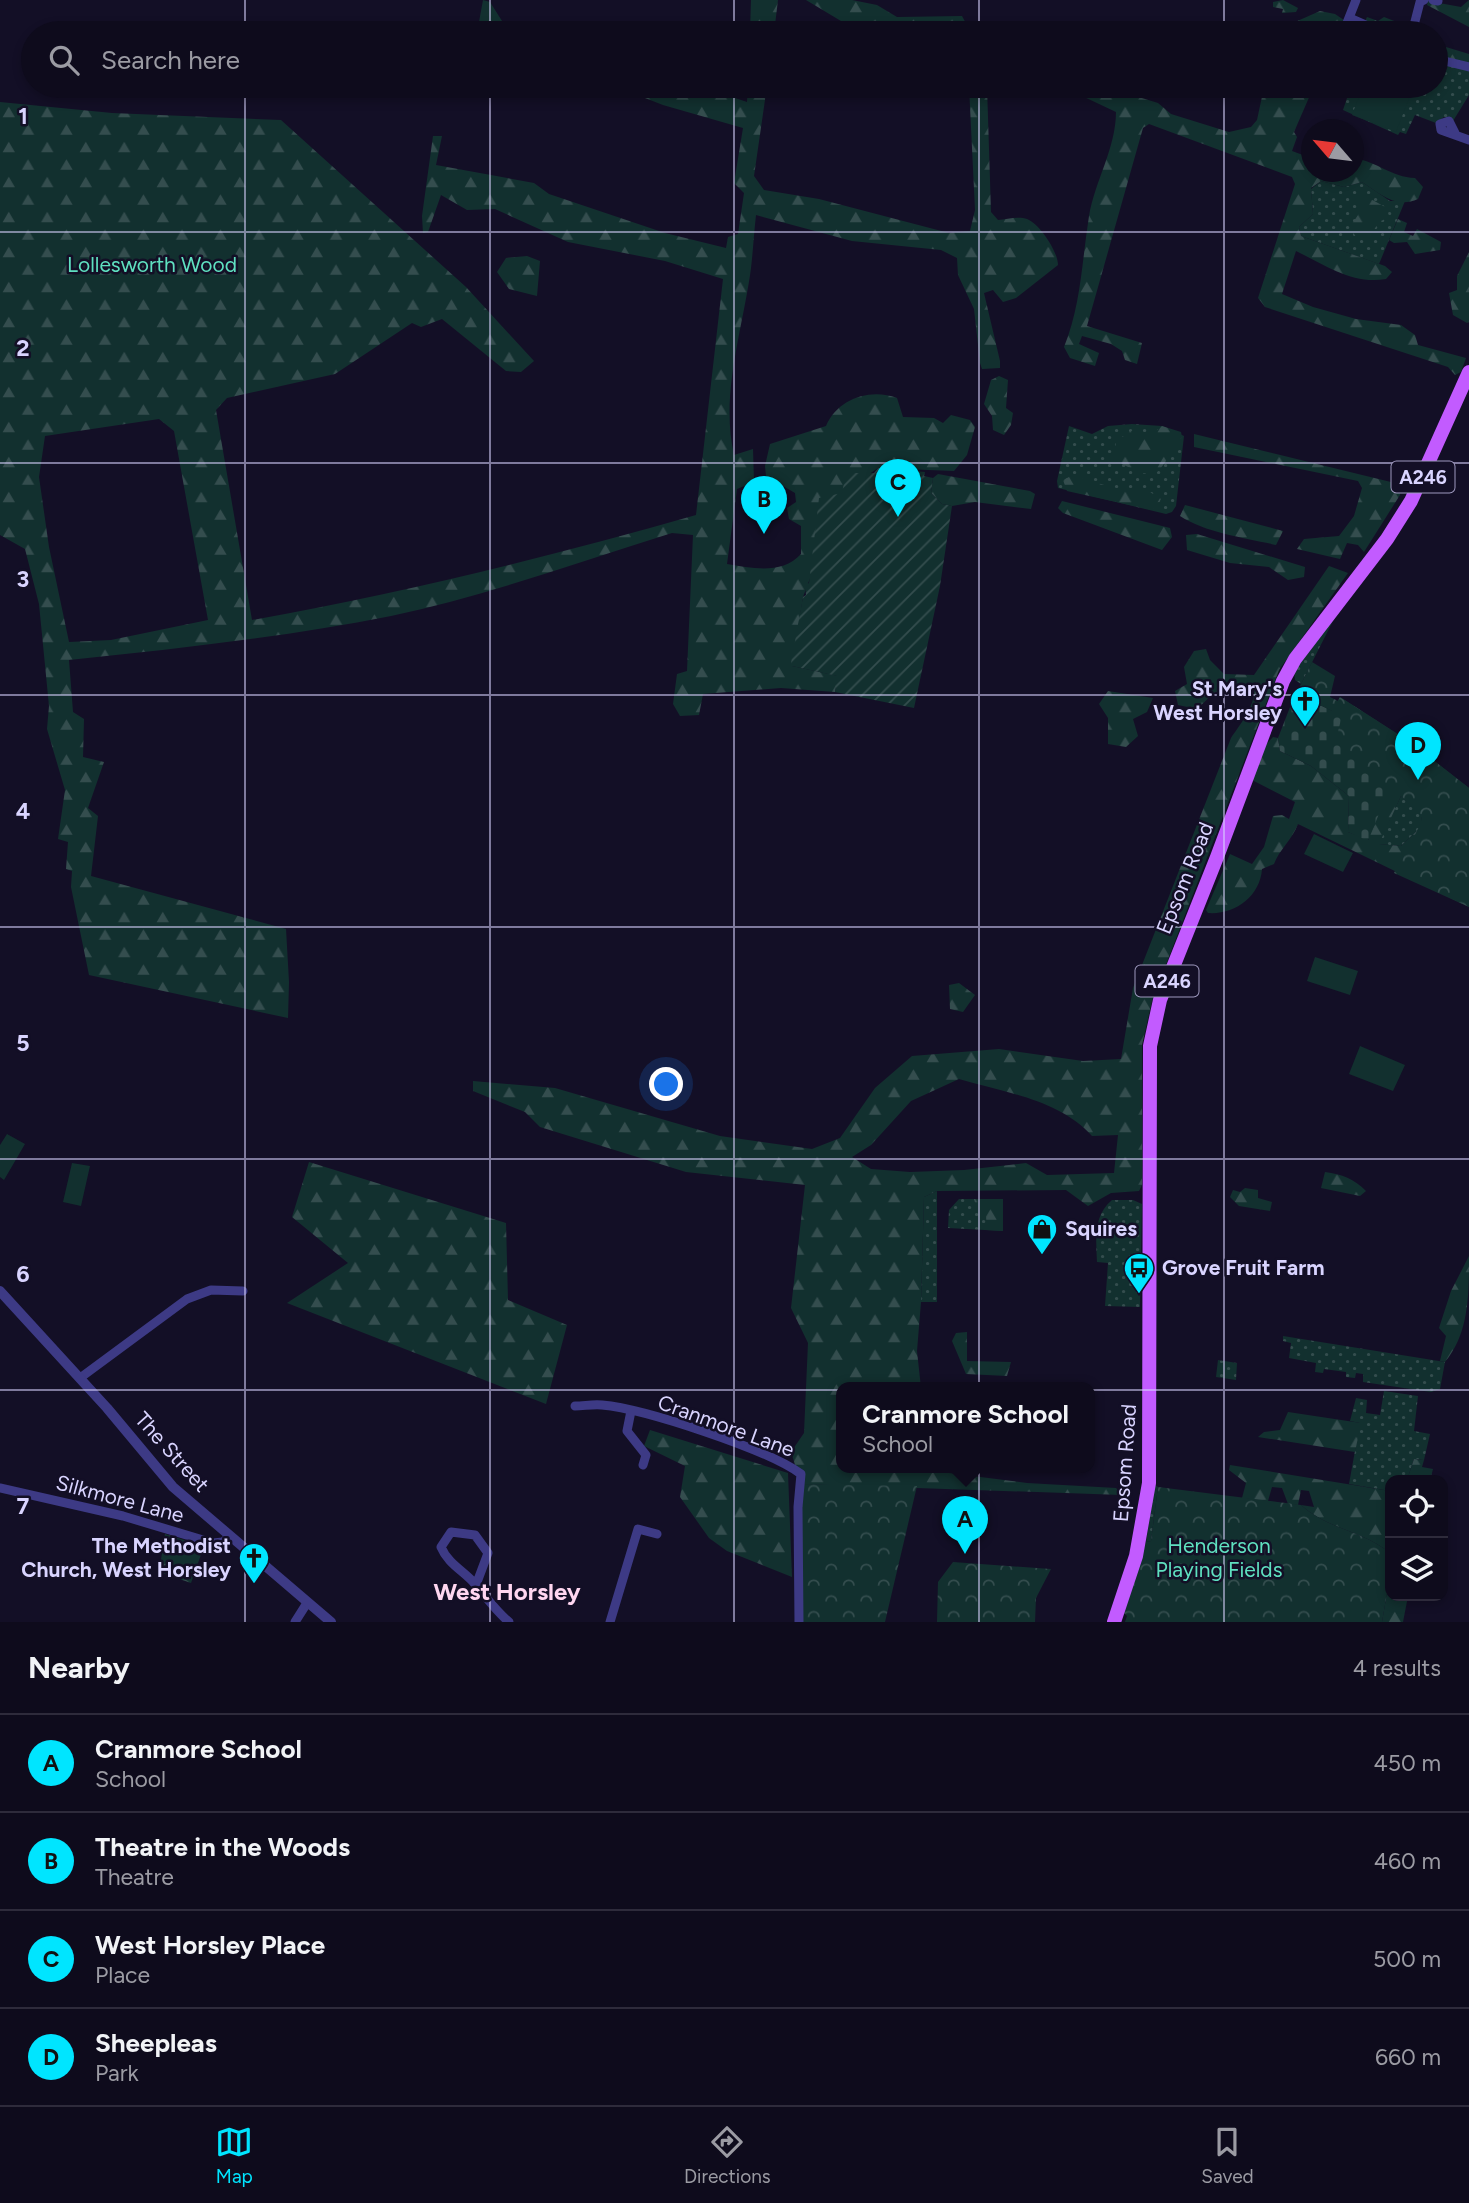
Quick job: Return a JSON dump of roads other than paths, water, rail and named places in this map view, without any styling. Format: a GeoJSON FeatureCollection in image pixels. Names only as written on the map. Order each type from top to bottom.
{"type":"FeatureCollection","features":[{"type":"Feature","properties":{"kind":"main road","name":"Epsom Road"},"geometry":{"type":"LineString","coordinates":[[1114,1622],[1136,1556],[1149,1483],[1150,1046],[1160,1000],[1283,681],[1295,659],[1401,519],[1419,486],[1469,372]]}},
{"type":"Feature","properties":{"kind":"street"},"geometry":{"type":"LineString","coordinates":[[1349,21],[1356,0]]}},
{"type":"Feature","properties":{"kind":"street"},"geometry":{"type":"LineString","coordinates":[[1415,21],[1420,2],[1424,0]]}},
{"type":"Feature","properties":{"kind":"street"},"geometry":{"type":"LineString","coordinates":[[1350,18],[1357,21]]}},
{"type":"Feature","properties":{"kind":"street"},"geometry":{"type":"LineString","coordinates":[[1448,63],[1469,67]]}},
{"type":"Feature","properties":{"kind":"street"},"geometry":{"type":"LineString","coordinates":[[1455,133],[1469,141]]}},
{"type":"Feature","properties":{"kind":"street"},"geometry":{"type":"LineString","coordinates":[[80,1378],[187,1299],[211,1290],[243,1292]]}},
{"type":"Feature","properties":{"kind":"street","name":"The Street"},"geometry":{"type":"LineString","coordinates":[[0,1291],[80,1378],[159,1472],[229,1537],[331,1622]]}},
{"type":"Feature","properties":{"kind":"street","name":"Cranmore Lane"},"geometry":{"type":"LineString","coordinates":[[575,1406],[600,1405],[631,1411],[725,1440],[790,1465],[802,1474],[798,1507],[799,1622]]}},
{"type":"Feature","properties":{"kind":"street"},"geometry":{"type":"LineString","coordinates":[[631,1411],[627,1431],[646,1455],[643,1465]]}},
{"type":"Feature","properties":{"kind":"street","name":"Silkmore Lane"},"geometry":{"type":"LineString","coordinates":[[0,1488],[123,1516],[213,1543],[223,1542],[229,1537]]}},
{"type":"Feature","properties":{"kind":"street"},"geometry":{"type":"LineString","coordinates":[[610,1622],[638,1529],[657,1534]]}},
{"type":"Feature","properties":{"kind":"street"},"geometry":{"type":"LineString","coordinates":[[476,1585],[488,1553],[475,1535],[451,1532],[441,1547],[445,1557],[476,1585],[491,1608],[509,1622]]}},
{"type":"Feature","properties":{"kind":"street"},"geometry":{"type":"LineString","coordinates":[[295,1622],[307,1603]]}},
{"type":"Feature","properties":{"kind":"place","name":"West Horsley Place"},"geometry":{"type":"Point","coordinates":[898,517]}},
{"type":"Feature","properties":{"kind":"place","name":"Theatre in the Woods"},"geometry":{"type":"Point","coordinates":[764,534]}},
{"type":"Feature","properties":{"kind":"place","name":"St Mary's West Horsley"},"geometry":{"type":"Point","coordinates":[1305,728]}},
{"type":"Feature","properties":{"kind":"place","name":"Sheepleas"},"geometry":{"type":"Point","coordinates":[1418,780]}},
{"type":"Feature","properties":{"kind":"place","name":"Squires"},"geometry":{"type":"Point","coordinates":[1042,1256]}},
{"type":"Feature","properties":{"kind":"place","name":"Grove Fruit Farm"},"geometry":{"type":"Point","coordinates":[1139,1295]}},
{"type":"Feature","properties":{"kind":"place","name":"Cranmore School"},"geometry":{"type":"Point","coordinates":[965,1554]}},
{"type":"Feature","properties":{"kind":"place","name":"The Methodist Church, West Horsley"},"geometry":{"type":"Point","coordinates":[254,1585]}},
{"type":"Feature","properties":{"kind":"district","name":"West Horsley"},"geometry":{"type":"Point","coordinates":[507,1592]}},
{"type":"Feature","properties":{"kind":"park label","name":"Lollesworth Wood"},"geometry":{"type":"Point","coordinates":[152,265]}},
{"type":"Feature","properties":{"kind":"park label","name":"Henderson Playing Fields"},"geometry":{"type":"Point","coordinates":[1219,1558]}}]}
